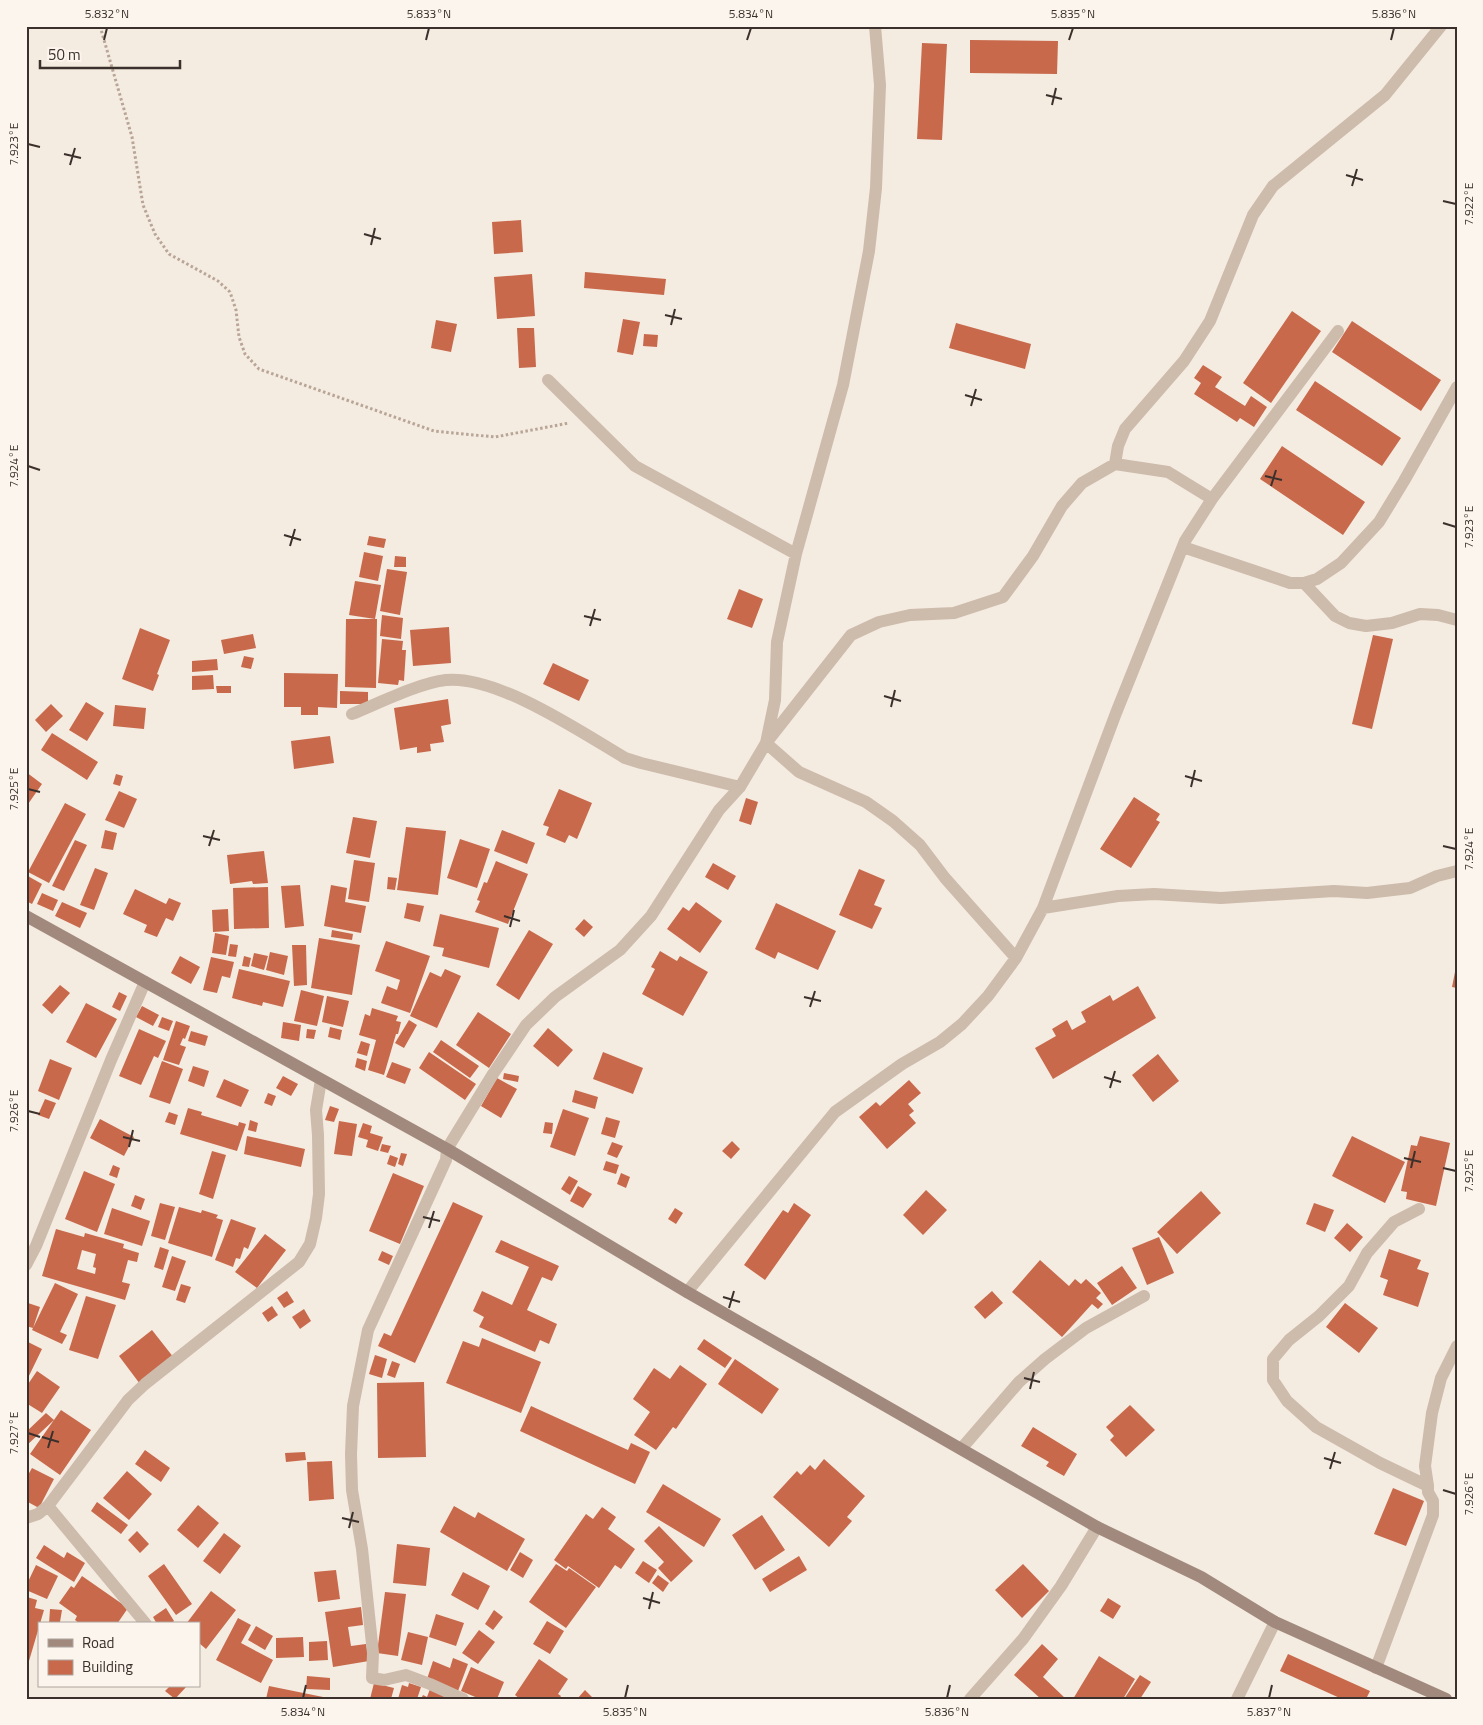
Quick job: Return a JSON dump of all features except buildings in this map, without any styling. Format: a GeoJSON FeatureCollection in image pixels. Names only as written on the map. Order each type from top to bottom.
{"type":"FeatureCollection","features":[{"type":"Feature","properties":{"kind":"main road"},"geometry":{"type":"LineString","coordinates":[[26,916],[447,1149],[687,1292],[1097,1527],[1201,1577],[1275,1622],[1446,1699]]}},
{"type":"Feature","properties":{"kind":"street"},"geometry":{"type":"LineString","coordinates":[[766,744],[775,700],[777,642],[796,554],[843,385],[869,251],[876,188],[880,85],[875,26]]}},
{"type":"Feature","properties":{"kind":"street"},"geometry":{"type":"LineString","coordinates":[[1115,464],[1118,446],[1125,429],[1184,361],[1210,321],[1254,215],[1273,186],[1385,95],[1442,26]]}},
{"type":"Feature","properties":{"kind":"street"},"geometry":{"type":"LineString","coordinates":[[687,1292],[835,1112],[902,1064],[940,1042],[962,1024],[988,996],[1016,958],[1043,908],[1116,713],[1183,547],[1212,499],[1338,331]]}},
{"type":"Feature","properties":{"kind":"street"},"geometry":{"type":"LineString","coordinates":[[548,380],[635,466],[796,554]]}},
{"type":"Feature","properties":{"kind":"street"},"geometry":{"type":"LineString","coordinates":[[1183,547],[1290,583],[1304,583],[1317,579],[1341,563],[1379,522],[1457,387]]}},
{"type":"Feature","properties":{"kind":"street"},"geometry":{"type":"LineString","coordinates":[[463,1699],[406,1675],[384,1680],[372,1678],[373,1653],[362,1549],[352,1490],[353,1406],[368,1330],[446,1160],[447,1149],[493,1074],[526,1025],[555,997],[620,950],[651,916],[719,810],[740,787],[766,744],[851,635],[879,622],[910,615],[954,613],[1003,597],[1033,556],[1062,506],[1082,483],[1115,464],[1168,472],[1212,499]]}},
{"type":"Feature","properties":{"kind":"street"},"geometry":{"type":"LineString","coordinates":[[1304,583],[1335,616],[1349,623],[1366,626],[1392,623],[1420,614],[1438,615],[1457,620]]}},
{"type":"Feature","properties":{"kind":"street"},"geometry":{"type":"LineString","coordinates":[[352,714],[430,683],[447,680],[470,682],[494,689],[537,707],[626,758],[740,787]]}},
{"type":"Feature","properties":{"kind":"street"},"geometry":{"type":"LineString","coordinates":[[766,744],[799,772],[866,802],[893,821],[920,845],[945,878],[1016,958]]}},
{"type":"Feature","properties":{"kind":"street"},"geometry":{"type":"LineString","coordinates":[[1043,908],[1118,896],[1154,894],[1221,898],[1334,891],[1368,893],[1410,888],[1436,876],[1457,871]]}},
{"type":"Feature","properties":{"kind":"street"},"geometry":{"type":"LineString","coordinates":[[26,1265],[36,1246],[111,1060],[145,982]]}},
{"type":"Feature","properties":{"kind":"street"},"geometry":{"type":"LineString","coordinates":[[26,1518],[38,1514],[48,1506],[128,1400],[145,1384],[299,1262],[310,1244],[318,1202],[316,1110],[321,1080]]}},
{"type":"Feature","properties":{"kind":"street"},"geometry":{"type":"LineString","coordinates":[[1419,1209],[1394,1222],[1367,1253],[1349,1286],[1319,1316],[1289,1340],[1273,1359],[1273,1380],[1287,1401],[1316,1426],[1380,1463],[1428,1486]]}},
{"type":"Feature","properties":{"kind":"street"},"geometry":{"type":"LineString","coordinates":[[961,1449],[1019,1382],[1045,1359],[1086,1328],[1144,1296]]}},
{"type":"Feature","properties":{"kind":"street"},"geometry":{"type":"LineString","coordinates":[[1376,1668],[1433,1515],[1433,1501],[1428,1492],[1425,1466],[1432,1413],[1441,1378],[1457,1346]]}},
{"type":"Feature","properties":{"kind":"street"},"geometry":{"type":"LineString","coordinates":[[48,1506],[144,1622]]}},
{"type":"Feature","properties":{"kind":"street"},"geometry":{"type":"LineString","coordinates":[[970,1699],[1023,1639],[1061,1586],[1097,1527]]}},
{"type":"Feature","properties":{"kind":"street"},"geometry":{"type":"LineString","coordinates":[[1237,1699],[1275,1622]]}},
{"type":"Feature","properties":{"kind":"path"},"geometry":{"type":"LineString","coordinates":[[100,26],[132,138],[143,205],[155,234],[169,254],[218,281],[230,292],[236,310],[239,337],[245,354],[259,369],[434,431],[495,437],[587,419]]}}]}
